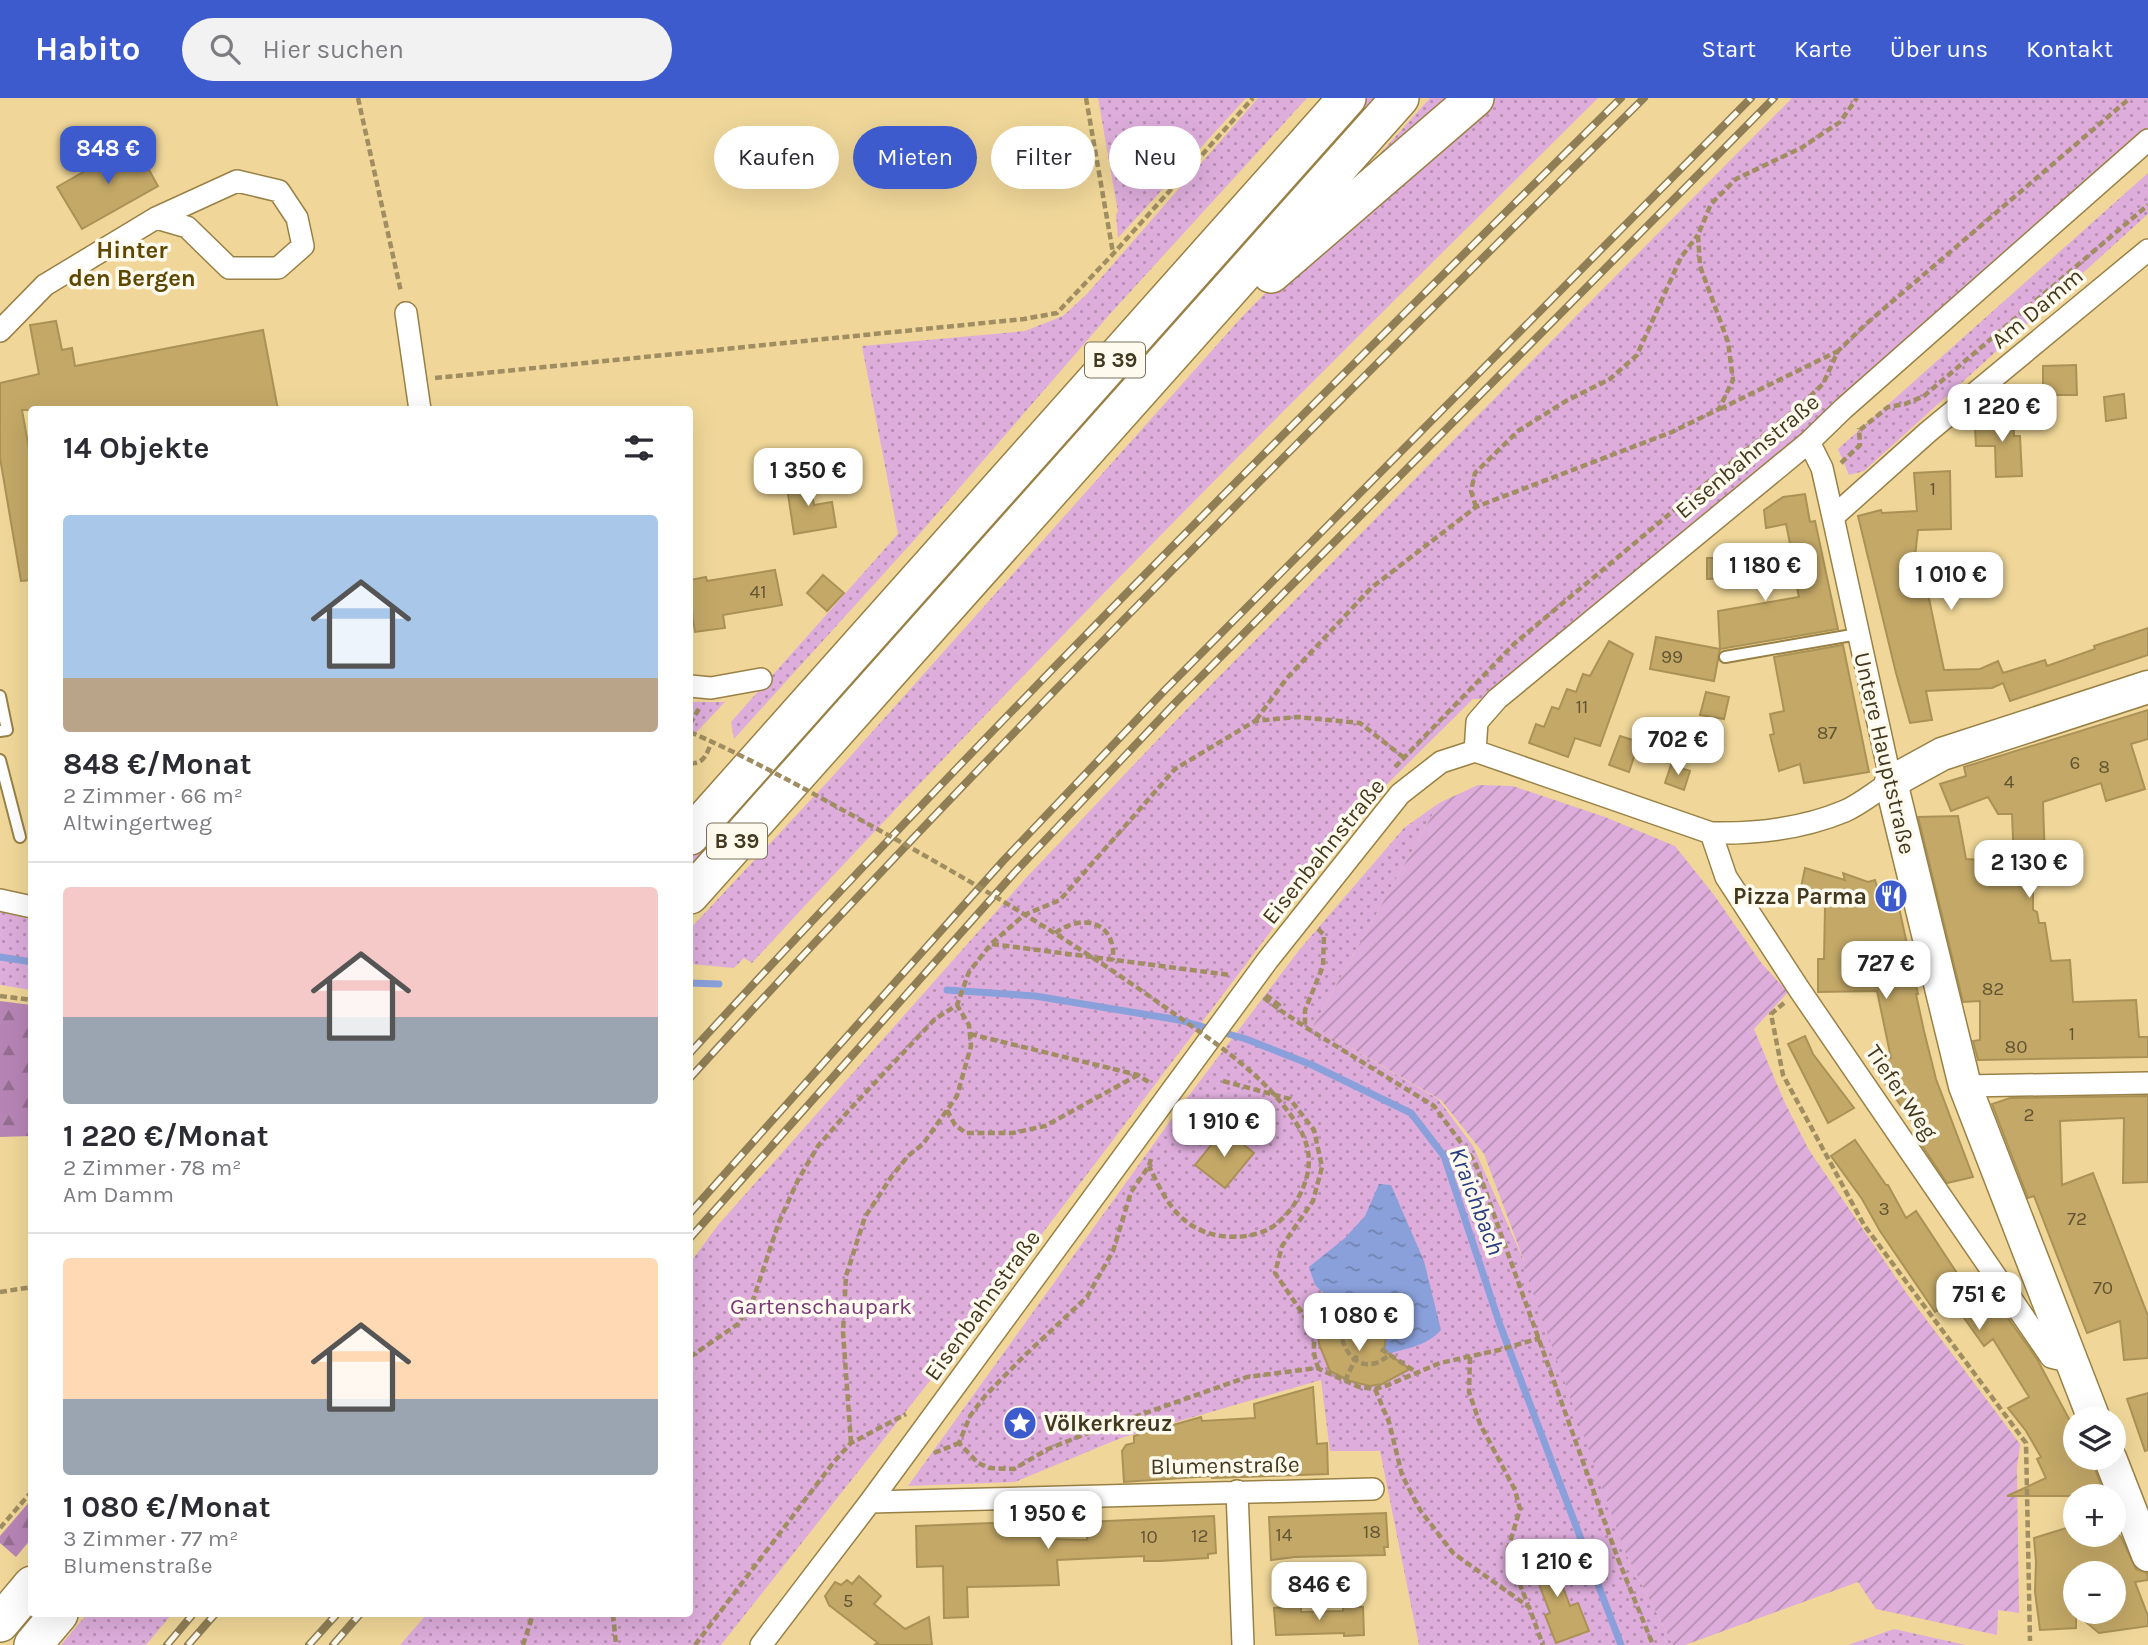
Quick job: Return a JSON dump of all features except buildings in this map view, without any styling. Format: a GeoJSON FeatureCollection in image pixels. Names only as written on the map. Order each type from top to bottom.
{"type":"FeatureCollection","features":[{"type":"Feature","properties":{"kind":"highway","name":"B 39"},"geometry":{"type":"LineString","coordinates":[[693,892],[1400,98]]}},
{"type":"Feature","properties":{"kind":"highway"},"geometry":{"type":"LineString","coordinates":[[1201,322],[1262,281],[1475,98]]}},
{"type":"Feature","properties":{"kind":"highway","name":"B 39"},"geometry":{"type":"LineString","coordinates":[[693,833],[1343,102]]}},
{"type":"Feature","properties":{"kind":"highway"},"geometry":{"type":"LineString","coordinates":[[0,1623],[28,1590]]}},
{"type":"Feature","properties":{"kind":"highway"},"geometry":{"type":"LineString","coordinates":[[33,1645],[56,1617]]}},
{"type":"Feature","properties":{"kind":"main road"},"geometry":{"type":"LineString","coordinates":[[1891,782],[1942,754],[2148,687]]}},
{"type":"Feature","properties":{"kind":"main road","name":"Untere Hauptstraße"},"geometry":{"type":"LineString","coordinates":[[1891,782],[1965,1086],[2089,1407]]}},
{"type":"Feature","properties":{"kind":"main road"},"geometry":{"type":"LineString","coordinates":[[2115,1470],[2148,1555]]}},
{"type":"Feature","properties":{"kind":"street","name":"Eisenbahnstraße"},"geometry":{"type":"LineString","coordinates":[[761,1645],[870,1502],[1238,1001],[1400,794],[1441,762],[1475,751],[1477,722],[1497,699],[1809,442],[2148,140]]}},
{"type":"Feature","properties":{"kind":"street"},"geometry":{"type":"LineString","coordinates":[[0,331],[45,285],[156,218],[237,181],[279,191],[297,218],[303,246],[278,268],[229,268],[187,227],[156,218]]}},
{"type":"Feature","properties":{"kind":"street","name":"Am Damm"},"geometry":{"type":"LineString","coordinates":[[1833,517],[1928,432],[2148,250]]}},
{"type":"Feature","properties":{"kind":"street"},"geometry":{"type":"LineString","coordinates":[[406,313],[419,406]]}},
{"type":"Feature","properties":{"kind":"street","name":"Untere Hauptstraße"},"geometry":{"type":"LineString","coordinates":[[1809,442],[1822,468],[1891,782]]}},
{"type":"Feature","properties":{"kind":"street"},"geometry":{"type":"LineString","coordinates":[[693,686],[711,688],[761,679]]}},
{"type":"Feature","properties":{"kind":"street"},"geometry":{"type":"LineString","coordinates":[[1475,751],[1712,833],[1753,834],[1796,826],[1846,811],[1891,782]]}},
{"type":"Feature","properties":{"kind":"street","name":"Tiefer Weg"},"geometry":{"type":"LineString","coordinates":[[1712,833],[1726,877],[1800,989],[2051,1357],[2071,1362]]}},
{"type":"Feature","properties":{"kind":"street"},"geometry":{"type":"LineString","coordinates":[[0,900],[28,906]]}},
{"type":"Feature","properties":{"kind":"street"},"geometry":{"type":"LineString","coordinates":[[1965,1086],[2148,1083]]}},
{"type":"Feature","properties":{"kind":"street","name":"Blumenstraße"},"geometry":{"type":"LineString","coordinates":[[870,1502],[1373,1489]]}},
{"type":"Feature","properties":{"kind":"street"},"geometry":{"type":"LineString","coordinates":[[1237,1491],[1243,1645]]}},
{"type":"Feature","properties":{"kind":"lane"},"geometry":{"type":"LineString","coordinates":[[1725,657],[1858,634]]}},
{"type":"Feature","properties":{"kind":"lane"},"geometry":{"type":"LineString","coordinates":[[0,696],[7,730],[0,731]]}},
{"type":"Feature","properties":{"kind":"lane"},"geometry":{"type":"LineString","coordinates":[[0,760],[20,837]]}},
{"type":"Feature","properties":{"kind":"path"},"geometry":{"type":"LineString","coordinates":[[358,98],[406,313]]}},
{"type":"Feature","properties":{"kind":"path"},"geometry":{"type":"LineString","coordinates":[[1086,98],[1113,254]]}},
{"type":"Feature","properties":{"kind":"path"},"geometry":{"type":"LineString","coordinates":[[416,380],[1024,319],[1056,313],[1113,254],[1253,98]]}},
{"type":"Feature","properties":{"kind":"path"},"geometry":{"type":"LineString","coordinates":[[1476,507],[1471,491],[1475,473],[1518,431],[1566,401],[1610,379],[1637,355],[1682,257],[1698,234],[1711,204],[1736,179],[1801,148],[1840,122],[1857,98]]}},
{"type":"Feature","properties":{"kind":"path"},"geometry":{"type":"LineString","coordinates":[[693,1355],[738,1324],[752,1303],[779,1222],[797,1180],[818,1146],[935,1019],[957,1005],[969,972],[991,944],[1024,915],[1060,900],[1175,769],[1255,721],[1287,678],[1371,588],[1476,507],[1672,432],[1838,351],[2130,98]]}},
{"type":"Feature","properties":{"kind":"path"},"geometry":{"type":"LineString","coordinates":[[1860,430],[1888,407],[1924,397],[2148,205]]}},
{"type":"Feature","properties":{"kind":"path"},"geometry":{"type":"LineString","coordinates":[[1698,234],[1700,266],[1728,342],[1733,380],[1719,409]]}},
{"type":"Feature","properties":{"kind":"path"},"geometry":{"type":"LineString","coordinates":[[1386,777],[1515,643],[1805,401],[1822,384],[1838,351]]}},
{"type":"Feature","properties":{"kind":"path"},"geometry":{"type":"LineString","coordinates":[[1255,721],[1297,718],[1360,723],[1404,757]]}},
{"type":"Feature","properties":{"kind":"path"},"geometry":{"type":"LineString","coordinates":[[693,733],[961,874],[1145,993],[1235,1058],[1275,1097],[1298,1126],[1307,1146],[1310,1158],[1307,1180],[1286,1215],[1268,1230],[1242,1237],[1213,1236],[1187,1223],[1172,1207],[1149,1166],[1131,1192],[1113,1251],[1087,1297],[1021,1358],[970,1416],[959,1443],[978,1463],[989,1468],[1014,1469],[1048,1449],[1083,1435],[1247,1377],[1317,1368],[1359,1387],[1375,1389],[1440,1363],[1540,1338]]}},
{"type":"Feature","properties":{"kind":"path"},"geometry":{"type":"LineString","coordinates":[[693,763],[704,759],[712,741]]}},
{"type":"Feature","properties":{"kind":"path"},"geometry":{"type":"LineString","coordinates":[[1325,846],[1351,816]]}},
{"type":"Feature","properties":{"kind":"path"},"geometry":{"type":"LineString","coordinates":[[1055,933],[1066,925],[1083,921],[1098,925],[1108,933],[1114,945],[1113,960]]}},
{"type":"Feature","properties":{"kind":"path"},"geometry":{"type":"LineString","coordinates":[[1305,1027],[1305,1010],[1323,966],[1324,935],[1316,927]]}},
{"type":"Feature","properties":{"kind":"path"},"geometry":{"type":"LineString","coordinates":[[991,944],[1234,975]]}},
{"type":"Feature","properties":{"kind":"path"},"geometry":{"type":"LineString","coordinates":[[1800,989],[1771,1014],[1783,1075],[1864,1225],[2026,1443],[2030,1642]]}},
{"type":"Feature","properties":{"kind":"path"},"geometry":{"type":"LineString","coordinates":[[1263,995],[1305,1027],[1434,1107],[1475,1161],[1618,1559],[1653,1645]]}},
{"type":"Feature","properties":{"kind":"path"},"geometry":{"type":"LineString","coordinates":[[0,996],[28,1000]]}},
{"type":"Feature","properties":{"kind":"path"},"geometry":{"type":"LineString","coordinates":[[851,1443],[843,1332],[846,1276],[865,1217],[892,1176],[908,1156],[923,1144],[957,1096],[971,1046],[969,1025],[957,1005]]}},
{"type":"Feature","properties":{"kind":"path"},"geometry":{"type":"LineString","coordinates":[[970,1034],[1138,1074],[1155,1087],[1148,1087]]}},
{"type":"Feature","properties":{"kind":"path"},"geometry":{"type":"LineString","coordinates":[[947,1110],[955,1125],[966,1133],[1013,1133],[1045,1126],[1138,1074]]}},
{"type":"Feature","properties":{"kind":"path"},"geometry":{"type":"LineString","coordinates":[[1223,1081],[1290,1099],[1314,1130],[1322,1167],[1313,1201],[1282,1246],[1275,1273],[1315,1332]]}},
{"type":"Feature","properties":{"kind":"path"},"geometry":{"type":"LineString","coordinates":[[0,1292],[28,1288]]}},
{"type":"Feature","properties":{"kind":"path"},"geometry":{"type":"LineString","coordinates":[[1317,1368],[1315,1332],[1320,1324],[1350,1330]]}},
{"type":"Feature","properties":{"kind":"path"},"geometry":{"type":"LineString","coordinates":[[1340,1329],[1345,1350],[1361,1363],[1374,1364],[1391,1354]]}},
{"type":"Feature","properties":{"kind":"path"},"geometry":{"type":"LineString","coordinates":[[1381,1349],[1416,1372]]}},
{"type":"Feature","properties":{"kind":"path"},"geometry":{"type":"LineString","coordinates":[[1345,1381],[1358,1353]]}},
{"type":"Feature","properties":{"kind":"path"},"geometry":{"type":"LineString","coordinates":[[1470,1357],[1469,1392],[1480,1424],[1515,1490],[1520,1509],[1507,1552],[1543,1645]]}},
{"type":"Feature","properties":{"kind":"path"},"geometry":{"type":"LineString","coordinates":[[1375,1389],[1389,1422],[1402,1475],[1420,1510],[1453,1553],[1529,1607]]}},
{"type":"Feature","properties":{"kind":"path"},"geometry":{"type":"LineString","coordinates":[[695,1645],[851,1443],[908,1413]]}},
{"type":"Feature","properties":{"kind":"path"},"geometry":{"type":"LineString","coordinates":[[0,1528],[28,1496]]}},
{"type":"Feature","properties":{"kind":"path"},"geometry":{"type":"LineString","coordinates":[[523,1645],[532,1617]]}},
{"type":"Feature","properties":{"kind":"path"},"geometry":{"type":"LineString","coordinates":[[613,1617],[616,1645]]}},
{"type":"Feature","properties":{"kind":"green space"},"geometry":{"type":"Polygon","coordinates":[[[1098,98],[1246,98],[1201,147],[1201,126],[1109,126],[1109,161],[1098,98]]]}},
{"type":"Feature","properties":{"kind":"green space"},"geometry":{"type":"Polygon","coordinates":[[[1258,98],[1307,98],[1110,314],[916,538],[734,739],[731,722],[898,534],[862,346],[1025,331],[1063,316],[1087,294],[1179,189],[1201,189],[1201,163],[1258,98]]]}},
{"type":"Feature","properties":{"kind":"green space"},"geometry":{"type":"Polygon","coordinates":[[[1367,98],[1379,98],[693,869],[693,853],[1367,98]]]}},
{"type":"Feature","properties":{"kind":"green space"},"geometry":{"type":"Polygon","coordinates":[[[1430,98],[1459,98],[1370,165],[1430,98]]]}},
{"type":"Feature","properties":{"kind":"green space"},"geometry":{"type":"Polygon","coordinates":[[[1491,98],[1598,98],[1064,634],[752,963],[744,958],[734,968],[693,964],[693,926],[832,777],[1241,318],[1286,272],[1491,98]]]}},
{"type":"Feature","properties":{"kind":"green space","name":"Gartenschaupark"},"geometry":{"type":"Polygon","coordinates":[[[1792,98],[2148,98],[2148,128],[1806,432],[1497,699],[1473,699],[1367,804],[952,1353],[721,1645],[400,1645],[424,1617],[693,1617],[693,1259],[718,1225],[1025,879],[1185,711],[1792,98]]]}},
{"type":"Feature","properties":{"kind":"green space"},"geometry":{"type":"Polygon","coordinates":[[[2148,173],[2148,214],[1864,471],[1849,475],[1838,449],[2148,173]]]}},
{"type":"Feature","properties":{"kind":"green space"},"geometry":{"type":"Polygon","coordinates":[[[1114,189],[1163,189],[1118,238],[1118,212],[1114,189]]]}},
{"type":"Feature","properties":{"kind":"green space"},"geometry":{"type":"Polygon","coordinates":[[[693,702],[725,702],[693,736],[693,702]]]}},
{"type":"Feature","properties":{"kind":"green space"},"geometry":{"type":"Polygon","coordinates":[[[1478,785],[1513,786],[1605,817],[1675,846],[1714,895],[1762,964],[1788,992],[1754,1029],[1784,1101],[1809,1150],[1907,1294],[2020,1444],[2017,1468],[2019,1613],[1998,1610],[1997,1635],[1876,1609],[1858,1582],[1685,1645],[1673,1645],[1625,1552],[1484,1154],[1441,1100],[1313,1026],[1439,803],[1478,785]]]}},
{"type":"Feature","properties":{"kind":"green space"},"geometry":{"type":"Polygon","coordinates":[[[1439,803],[1313,1026],[1438,1099],[1473,1146],[1527,1268],[1625,1552],[1673,1645],[1419,1645],[1380,1451],[1330,1451],[1321,1380],[1121,1438],[1015,1482],[908,1486],[1181,1106],[1300,949],[1404,828],[1439,803]]]}},
{"type":"Feature","properties":{"kind":"green space"},"geometry":{"type":"Polygon","coordinates":[[[0,912],[28,918],[28,990],[0,985],[0,912]]]}},
{"type":"Feature","properties":{"kind":"green space"},"geometry":{"type":"Polygon","coordinates":[[[0,1001],[28,1005],[28,1136],[0,1137],[0,1001]]]}},
{"type":"Feature","properties":{"kind":"green space"},"geometry":{"type":"Polygon","coordinates":[[[28,1503],[28,1543],[16,1557],[0,1543],[0,1536],[28,1503]]]}},
{"type":"Feature","properties":{"kind":"green space"},"geometry":{"type":"Polygon","coordinates":[[[84,1617],[169,1617],[146,1645],[61,1645],[84,1617]]]}},
{"type":"Feature","properties":{"kind":"green space"},"geometry":{"type":"Polygon","coordinates":[[[1894,1629],[1966,1645],[1848,1645],[1894,1629]]]}},
{"type":"Feature","properties":{"kind":"water"},"geometry":{"type":"Polygon","coordinates":[[[1379,1184],[1391,1185],[1424,1261],[1441,1330],[1426,1342],[1377,1360],[1344,1336],[1347,1315],[1315,1285],[1309,1267],[1345,1238],[1365,1216],[1379,1184]]]}},
{"type":"Feature","properties":{"kind":"waterway","name":"Kraichbach"},"geometry":{"type":"LineString","coordinates":[[0,957],[28,961]]}},
{"type":"Feature","properties":{"kind":"waterway","name":"Kraichbach"},"geometry":{"type":"LineString","coordinates":[[693,983],[719,984]]}},
{"type":"Feature","properties":{"kind":"waterway","name":"Kraichbach"},"geometry":{"type":"LineString","coordinates":[[947,990],[1035,996],[1179,1020],[1246,1039],[1312,1065],[1411,1113],[1444,1156],[1500,1325],[1621,1645]]}},
{"type":"Feature","properties":{"kind":"railway"},"geometry":{"type":"LineString","coordinates":[[693,1050],[1033,689],[1621,98]]}},
{"type":"Feature","properties":{"kind":"railway"},"geometry":{"type":"LineString","coordinates":[[693,1075],[1041,704],[1401,339],[1644,98]]}},
{"type":"Feature","properties":{"kind":"railway"},"geometry":{"type":"LineString","coordinates":[[693,1210],[1003,861],[1164,691],[1751,98]]}},
{"type":"Feature","properties":{"kind":"railway"},"geometry":{"type":"LineString","coordinates":[[693,1235],[1015,872],[1176,702],[1774,98]]}},
{"type":"Feature","properties":{"kind":"railway"},"geometry":{"type":"LineString","coordinates":[[167,1645],[190,1617]]}},
{"type":"Feature","properties":{"kind":"railway"},"geometry":{"type":"LineString","coordinates":[[188,1645],[212,1617]]}},
{"type":"Feature","properties":{"kind":"railway"},"geometry":{"type":"LineString","coordinates":[[309,1645],[334,1617]]}},
{"type":"Feature","properties":{"kind":"railway"},"geometry":{"type":"LineString","coordinates":[[333,1645],[357,1617]]}},
{"type":"Feature","properties":{"kind":"place","name":"Pizza Parma"},"geometry":{"type":"Point","coordinates":[1891,896]}},
{"type":"Feature","properties":{"kind":"place","name":"Völkerkreuz"},"geometry":{"type":"Point","coordinates":[1020,1423]}},
{"type":"Feature","properties":{"kind":"district","name":"Hinter den Bergen"},"geometry":{"type":"Point","coordinates":[132,264]}}]}
